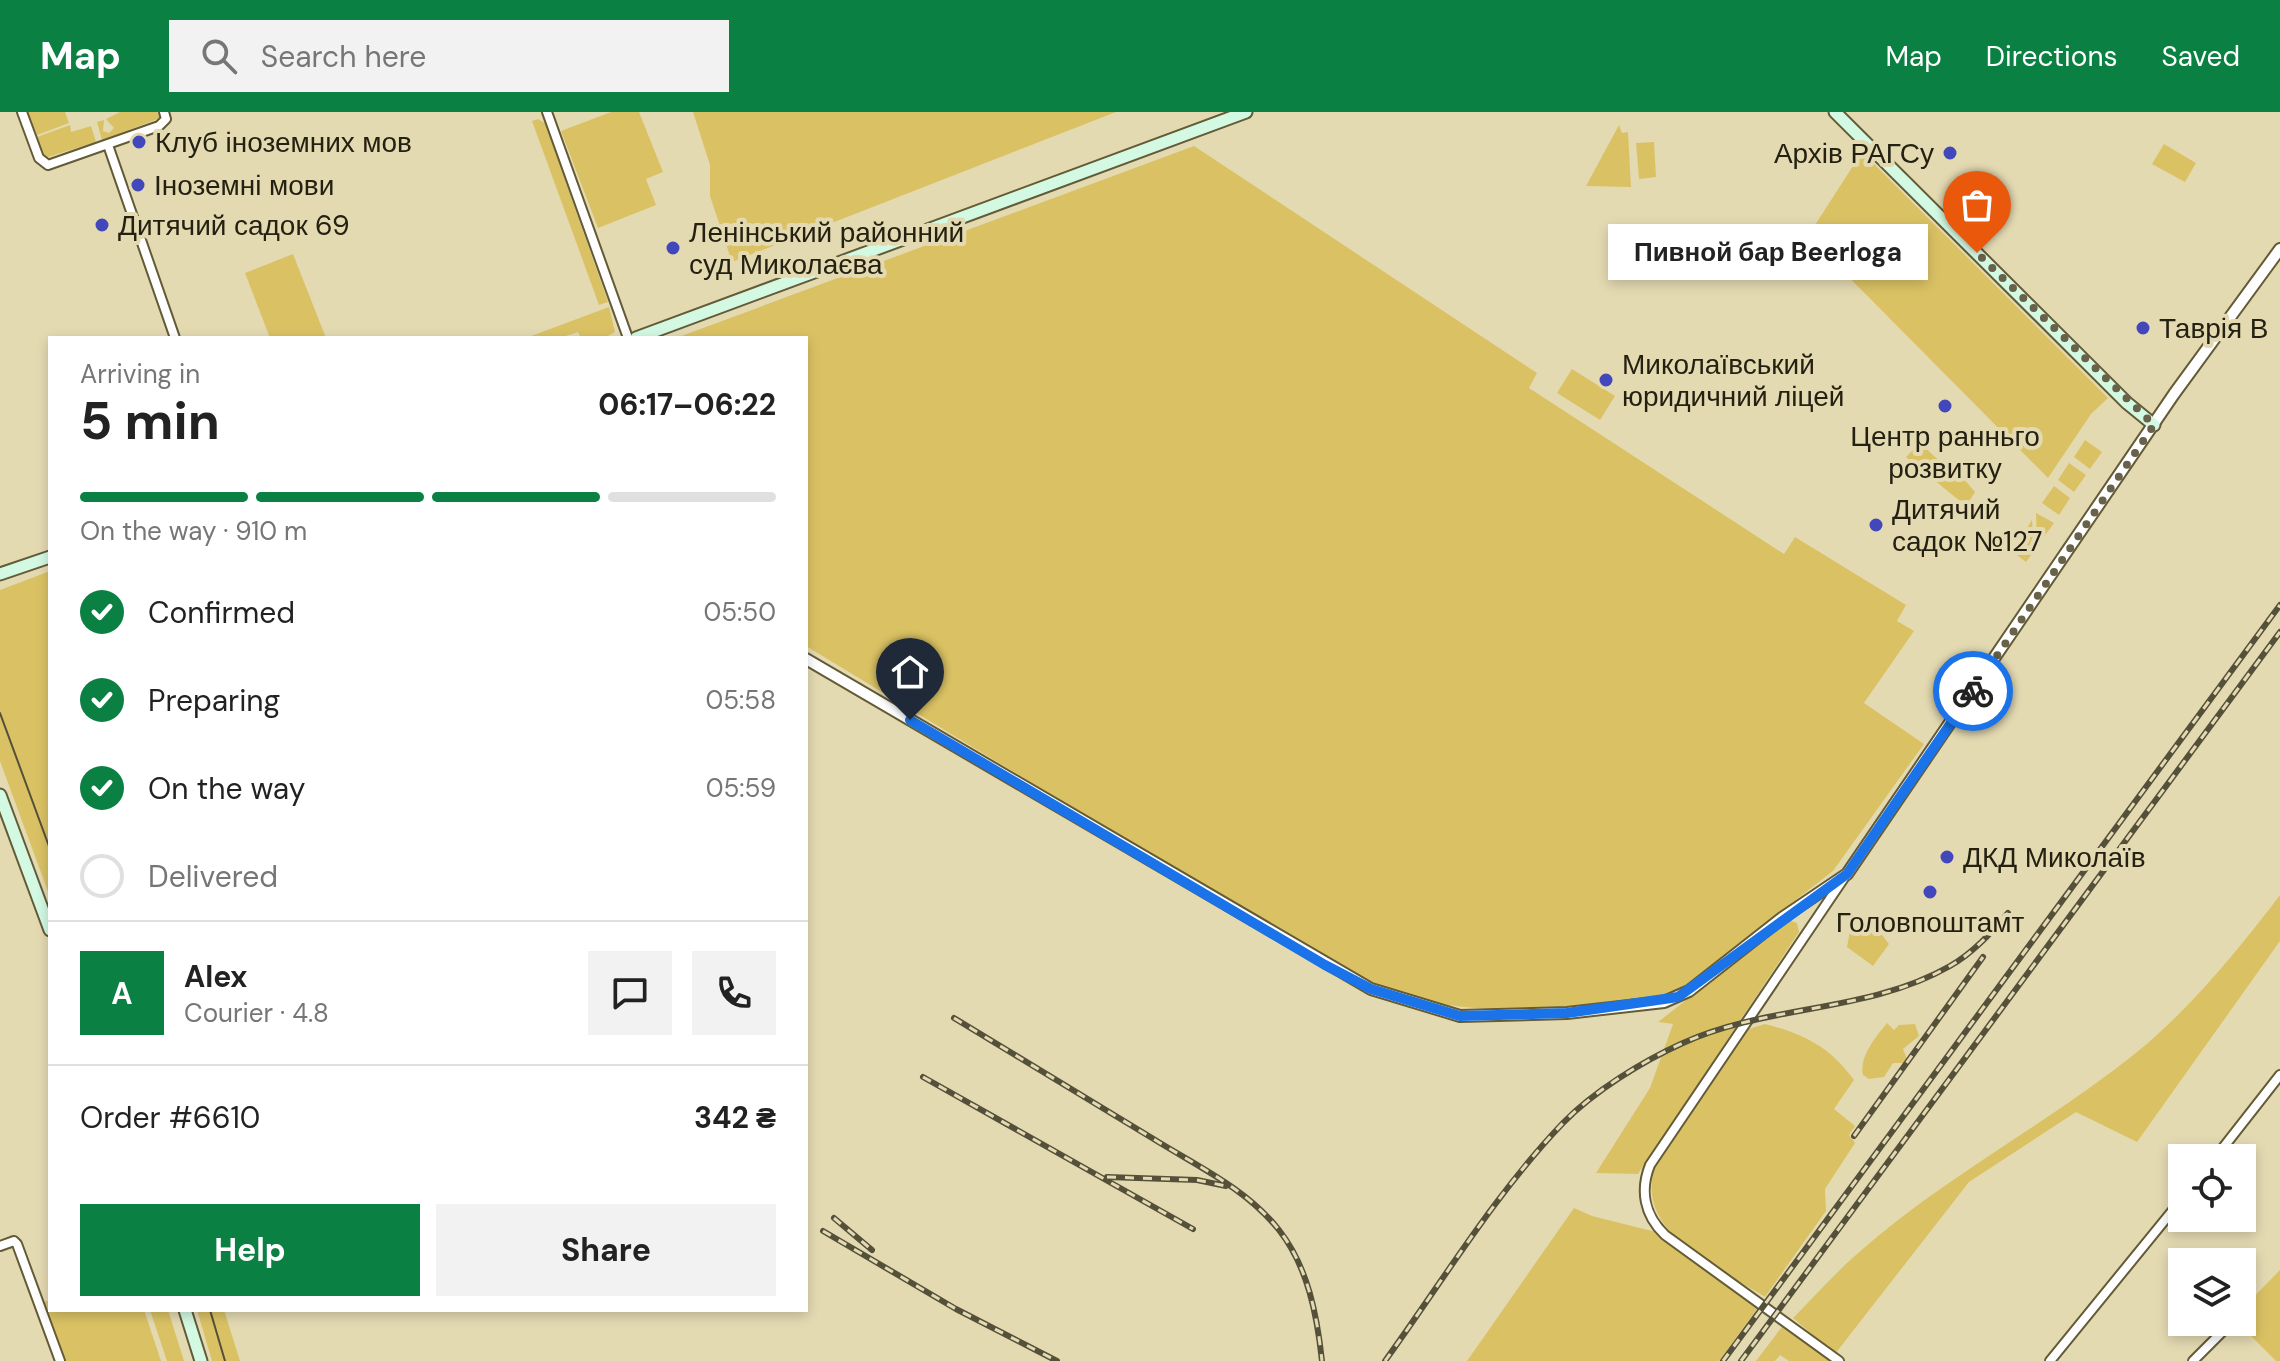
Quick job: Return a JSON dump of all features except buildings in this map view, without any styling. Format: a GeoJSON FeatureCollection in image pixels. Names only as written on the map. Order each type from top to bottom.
{"type":"FeatureCollection","features":[{"type":"Feature","properties":{"kind":"main road"},"geometry":{"type":"LineString","coordinates":[[641,336],[1246,112]]}},
{"type":"Feature","properties":{"kind":"main road"},"geometry":{"type":"LineString","coordinates":[[1835,112],[2127,403],[2154,425]]}},
{"type":"Feature","properties":{"kind":"main road"},"geometry":{"type":"LineString","coordinates":[[0,574],[48,558]]}},
{"type":"Feature","properties":{"kind":"main road"},"geometry":{"type":"LineString","coordinates":[[0,795],[48,925]]}},
{"type":"Feature","properties":{"kind":"main road"},"geometry":{"type":"LineString","coordinates":[[186,1312],[201,1361]]}},
{"type":"Feature","properties":{"kind":"street"},"geometry":{"type":"LineString","coordinates":[[22,112],[39,158],[48,165],[159,126],[166,119],[164,112]]}},
{"type":"Feature","properties":{"kind":"street"},"geometry":{"type":"LineString","coordinates":[[547,112],[627,336]]}},
{"type":"Feature","properties":{"kind":"street"},"geometry":{"type":"LineString","coordinates":[[108,145],[174,336]]}},
{"type":"Feature","properties":{"kind":"street"},"geometry":{"type":"LineString","coordinates":[[1839,1361],[1665,1235],[1654,1221],[1643,1196],[1650,1165],[2154,425],[2280,249]]}},
{"type":"Feature","properties":{"kind":"street"},"geometry":{"type":"LineString","coordinates":[[808,660],[1325,965],[1371,989],[1460,1016],[1567,1013],[1678,997],[1847,874]]}},
{"type":"Feature","properties":{"kind":"street"},"geometry":{"type":"LineString","coordinates":[[2226,1144],[2280,1075]]}},
{"type":"Feature","properties":{"kind":"street"},"geometry":{"type":"LineString","coordinates":[[2050,1361],[2168,1216]]}},
{"type":"Feature","properties":{"kind":"street"},"geometry":{"type":"LineString","coordinates":[[0,1246],[17,1244],[60,1361]]}},
{"type":"Feature","properties":{"kind":"street"},"geometry":{"type":"LineString","coordinates":[[2193,1361],[2218,1336]]}},
{"type":"Feature","properties":{"kind":"shaded area"},"geometry":{"type":"Polygon","coordinates":[[[28,112],[65,112],[69,123],[37,135],[28,112]]]}},
{"type":"Feature","properties":{"kind":"shaded area"},"geometry":{"type":"Polygon","coordinates":[[[120,112],[157,112],[160,118],[102,140],[97,122],[104,120],[103,131],[109,133],[114,128],[106,119],[120,112]]]}},
{"type":"Feature","properties":{"kind":"shaded area"},"geometry":{"type":"Polygon","coordinates":[[[611,112],[639,112],[663,172],[646,179],[656,205],[598,228],[561,131],[611,112]]]}},
{"type":"Feature","properties":{"kind":"shaded area"},"geometry":{"type":"Polygon","coordinates":[[[693,112],[1116,112],[732,262],[710,196],[710,165],[693,112]]]}},
{"type":"Feature","properties":{"kind":"shaded area"},"geometry":{"type":"Polygon","coordinates":[[[538,119],[545,123],[608,302],[599,305],[532,121],[538,119]]]}},
{"type":"Feature","properties":{"kind":"shaded area"},"geometry":{"type":"Polygon","coordinates":[[[70,125],[71,132],[91,126],[96,142],[45,158],[37,137],[70,125]]]}},
{"type":"Feature","properties":{"kind":"shaded area"},"geometry":{"type":"Polygon","coordinates":[[[1619,125],[1622,133],[1628,132],[1631,187],[1586,186],[1619,125]]]}},
{"type":"Feature","properties":{"kind":"shaded area"},"geometry":{"type":"Polygon","coordinates":[[[1654,142],[1656,177],[1639,179],[1636,143],[1654,142]]]}},
{"type":"Feature","properties":{"kind":"shaded area"},"geometry":{"type":"Polygon","coordinates":[[[2164,144],[2196,163],[2185,182],[2152,164],[2164,144]]]}},
{"type":"Feature","properties":{"kind":"shaded area"},"geometry":{"type":"Polygon","coordinates":[[[1194,146],[1537,373],[1529,388],[1784,554],[1795,537],[1906,605],[1897,621],[1914,631],[1864,703],[1924,744],[1833,871],[1686,985],[1663,996],[1553,1008],[1470,1008],[1413,997],[1327,962],[808,647],[808,336],[681,336],[1194,146]]]}},
{"type":"Feature","properties":{"kind":"shaded area"},"geometry":{"type":"Polygon","coordinates":[[[1860,155],[1865,155],[2108,398],[2091,414],[2048,478],[1808,236],[1860,155]]]}},
{"type":"Feature","properties":{"kind":"shaded area"},"geometry":{"type":"Polygon","coordinates":[[[293,254],[325,336],[269,336],[245,273],[293,254]]]}},
{"type":"Feature","properties":{"kind":"shaded area"},"geometry":{"type":"Polygon","coordinates":[[[609,307],[615,332],[608,336],[580,336],[578,332],[565,336],[531,336],[609,307]]]}},
{"type":"Feature","properties":{"kind":"shaded area"},"geometry":{"type":"Polygon","coordinates":[[[1572,369],[1615,396],[1600,420],[1557,393],[1572,369]]]}},
{"type":"Feature","properties":{"kind":"shaded area"},"geometry":{"type":"Polygon","coordinates":[[[2085,440],[2102,452],[2090,469],[2074,457],[2085,440]]]}},
{"type":"Feature","properties":{"kind":"shaded area"},"geometry":{"type":"Polygon","coordinates":[[[1920,443],[1947,468],[1951,464],[1975,492],[1966,506],[1906,457],[1920,443]]]}},
{"type":"Feature","properties":{"kind":"shaded area"},"geometry":{"type":"Polygon","coordinates":[[[2069,463],[2086,475],[2074,492],[2058,480],[2069,463]]]}},
{"type":"Feature","properties":{"kind":"shaded area"},"geometry":{"type":"Polygon","coordinates":[[[2054,486],[2070,498],[2059,515],[2042,503],[2054,486]]]}},
{"type":"Feature","properties":{"kind":"shaded area"},"geometry":{"type":"Polygon","coordinates":[[[2036,513],[2054,523],[2038,545],[2037,545],[2036,513]]]}},
{"type":"Feature","properties":{"kind":"shaded area"},"geometry":{"type":"Polygon","coordinates":[[[2032,520],[2034,551],[2026,562],[2017,555],[2015,547],[2032,520]]]}},
{"type":"Feature","properties":{"kind":"shaded area"},"geometry":{"type":"Polygon","coordinates":[[[48,572],[48,892],[0,761],[0,590],[48,572]]]}},
{"type":"Feature","properties":{"kind":"shaded area"},"geometry":{"type":"Polygon","coordinates":[[[2280,895],[2280,941],[2137,1142],[2076,1112],[1969,1182],[1835,1354],[1793,1318],[1890,1226],[2137,1052],[2213,978],[2280,895]]]}},
{"type":"Feature","properties":{"kind":"shaded area"},"geometry":{"type":"Polygon","coordinates":[[[1789,920],[1797,923],[1799,932],[1638,1174],[1596,1173],[1650,1088],[1673,1024],[1658,1022],[1789,920]]]}},
{"type":"Feature","properties":{"kind":"shaded area"},"geometry":{"type":"Polygon","coordinates":[[[1863,924],[1879,931],[1889,944],[1873,966],[1847,947],[1850,931],[1863,924]]]}},
{"type":"Feature","properties":{"kind":"shaded area"},"geometry":{"type":"Polygon","coordinates":[[[1887,1023],[1894,1030],[1899,1025],[1915,1024],[1919,1036],[1903,1049],[1907,1059],[1904,1063],[1893,1063],[1884,1077],[1869,1079],[1863,1075],[1864,1061],[1869,1047],[1887,1023]]]}},
{"type":"Feature","properties":{"kind":"shaded area"},"geometry":{"type":"Polygon","coordinates":[[[1765,1024],[1815,1043],[1826,1050],[1854,1080],[1834,1109],[1855,1126],[1849,1135],[1855,1143],[1825,1189],[1826,1211],[1765,1297],[1685,1246],[1668,1229],[1657,1211],[1652,1190],[1655,1167],[1749,1029],[1765,1024]]]}},
{"type":"Feature","properties":{"kind":"shaded area"},"geometry":{"type":"Polygon","coordinates":[[[1574,1208],[1592,1216],[1656,1232],[1760,1305],[1719,1361],[1467,1361],[1574,1208]]]}},
{"type":"Feature","properties":{"kind":"shaded area"},"geometry":{"type":"Polygon","coordinates":[[[2280,1270],[2280,1361],[2276,1361],[2251,1336],[2256,1336],[2256,1295],[2280,1270]]]}},
{"type":"Feature","properties":{"kind":"shaded area"},"geometry":{"type":"Polygon","coordinates":[[[48,1301],[48,1312],[145,1312],[161,1361],[64,1361],[44,1302],[48,1301]]]}},
{"type":"Feature","properties":{"kind":"shaded area"},"geometry":{"type":"Polygon","coordinates":[[[151,1312],[169,1312],[184,1361],[167,1361],[151,1312]]]}},
{"type":"Feature","properties":{"kind":"shaded area"},"geometry":{"type":"Polygon","coordinates":[[[198,1312],[225,1312],[240,1361],[212,1361],[198,1312]]]}},
{"type":"Feature","properties":{"kind":"shaded area"},"geometry":{"type":"Polygon","coordinates":[[[1784,1324],[1831,1361],[1789,1361],[1780,1355],[1775,1361],[1756,1361],[1784,1324]]]}},
{"type":"Feature","properties":{"kind":"tram line"},"geometry":{"type":"LineString","coordinates":[[0,713],[48,844]]}},
{"type":"Feature","properties":{"kind":"tram line"},"geometry":{"type":"LineString","coordinates":[[211,1312],[225,1361]]}},
{"type":"Feature","properties":{"kind":"railway"},"geometry":{"type":"LineString","coordinates":[[1723,1361],[2280,605]]}},
{"type":"Feature","properties":{"kind":"railway"},"geometry":{"type":"LineString","coordinates":[[1741,1361],[2280,632]]}},
{"type":"Feature","properties":{"kind":"railway"},"geometry":{"type":"LineString","coordinates":[[1385,1361],[1470,1239],[1538,1150],[1575,1111],[1604,1088],[1668,1050],[1716,1030],[1852,1001],[1919,981],[1966,955],[2008,913]]}},
{"type":"Feature","properties":{"kind":"railway"},"geometry":{"type":"LineString","coordinates":[[1854,1136],[1983,957]]}},
{"type":"Feature","properties":{"kind":"railway"},"geometry":{"type":"LineString","coordinates":[[954,1018],[1219,1178],[1266,1215],[1289,1244],[1304,1276],[1314,1309],[1322,1361]]}},
{"type":"Feature","properties":{"kind":"railway"},"geometry":{"type":"LineString","coordinates":[[923,1077],[1193,1229]]}},
{"type":"Feature","properties":{"kind":"railway"},"geometry":{"type":"LineString","coordinates":[[1107,1177],[1197,1180],[1226,1186]]}},
{"type":"Feature","properties":{"kind":"railway"},"geometry":{"type":"LineString","coordinates":[[834,1218],[872,1250]]}},
{"type":"Feature","properties":{"kind":"railway"},"geometry":{"type":"LineString","coordinates":[[823,1231],[956,1309],[1057,1361]]}},
{"type":"Feature","properties":{"kind":"way so far"},"geometry":{"type":"LineString","coordinates":[[1973,691],[2154,425],[2127,403],[1977,253]]}},
{"type":"Feature","properties":{"kind":"place","name":"Клуб іноземних мов"},"geometry":{"type":"Point","coordinates":[139,142]}},
{"type":"Feature","properties":{"kind":"place","name":"Архів РАГСу"},"geometry":{"type":"Point","coordinates":[1950,153]}},
{"type":"Feature","properties":{"kind":"place","name":"Іноземні мови"},"geometry":{"type":"Point","coordinates":[138,185]}},
{"type":"Feature","properties":{"kind":"place","name":"Дитячий садок 69"},"geometry":{"type":"Point","coordinates":[102,225]}},
{"type":"Feature","properties":{"kind":"place","name":"Ленінський районний суд Миколаєва"},"geometry":{"type":"Point","coordinates":[673,248]}},
{"type":"Feature","properties":{"kind":"place","name":"Пивной бар Beerloga"},"geometry":{"type":"Point","coordinates":[1977,253]}},
{"type":"Feature","properties":{"kind":"place","name":"Таврія В"},"geometry":{"type":"Point","coordinates":[2143,328]}},
{"type":"Feature","properties":{"kind":"place","name":"Миколаївський юридичний ліцей"},"geometry":{"type":"Point","coordinates":[1606,380]}},
{"type":"Feature","properties":{"kind":"place","name":"Центр ранньго розвитку"},"geometry":{"type":"Point","coordinates":[1945,406]}},
{"type":"Feature","properties":{"kind":"place","name":"Дитячий садок №127"},"geometry":{"type":"Point","coordinates":[1876,525]}},
{"type":"Feature","properties":{"kind":"place","name":"ДКД Миколаїв"},"geometry":{"type":"Point","coordinates":[1947,857]}},
{"type":"Feature","properties":{"kind":"place","name":"Головпоштамт"},"geometry":{"type":"Point","coordinates":[1930,892]}},
{"type":"Feature","properties":{"kind":"route"},"geometry":{"type":"LineString","coordinates":[[910,720],[1325,965],[1371,989],[1415,1005],[1460,1016],[1567,1013],[1664,1002],[1689,991],[1782,918],[1847,874],[1973,691]]}}]}
